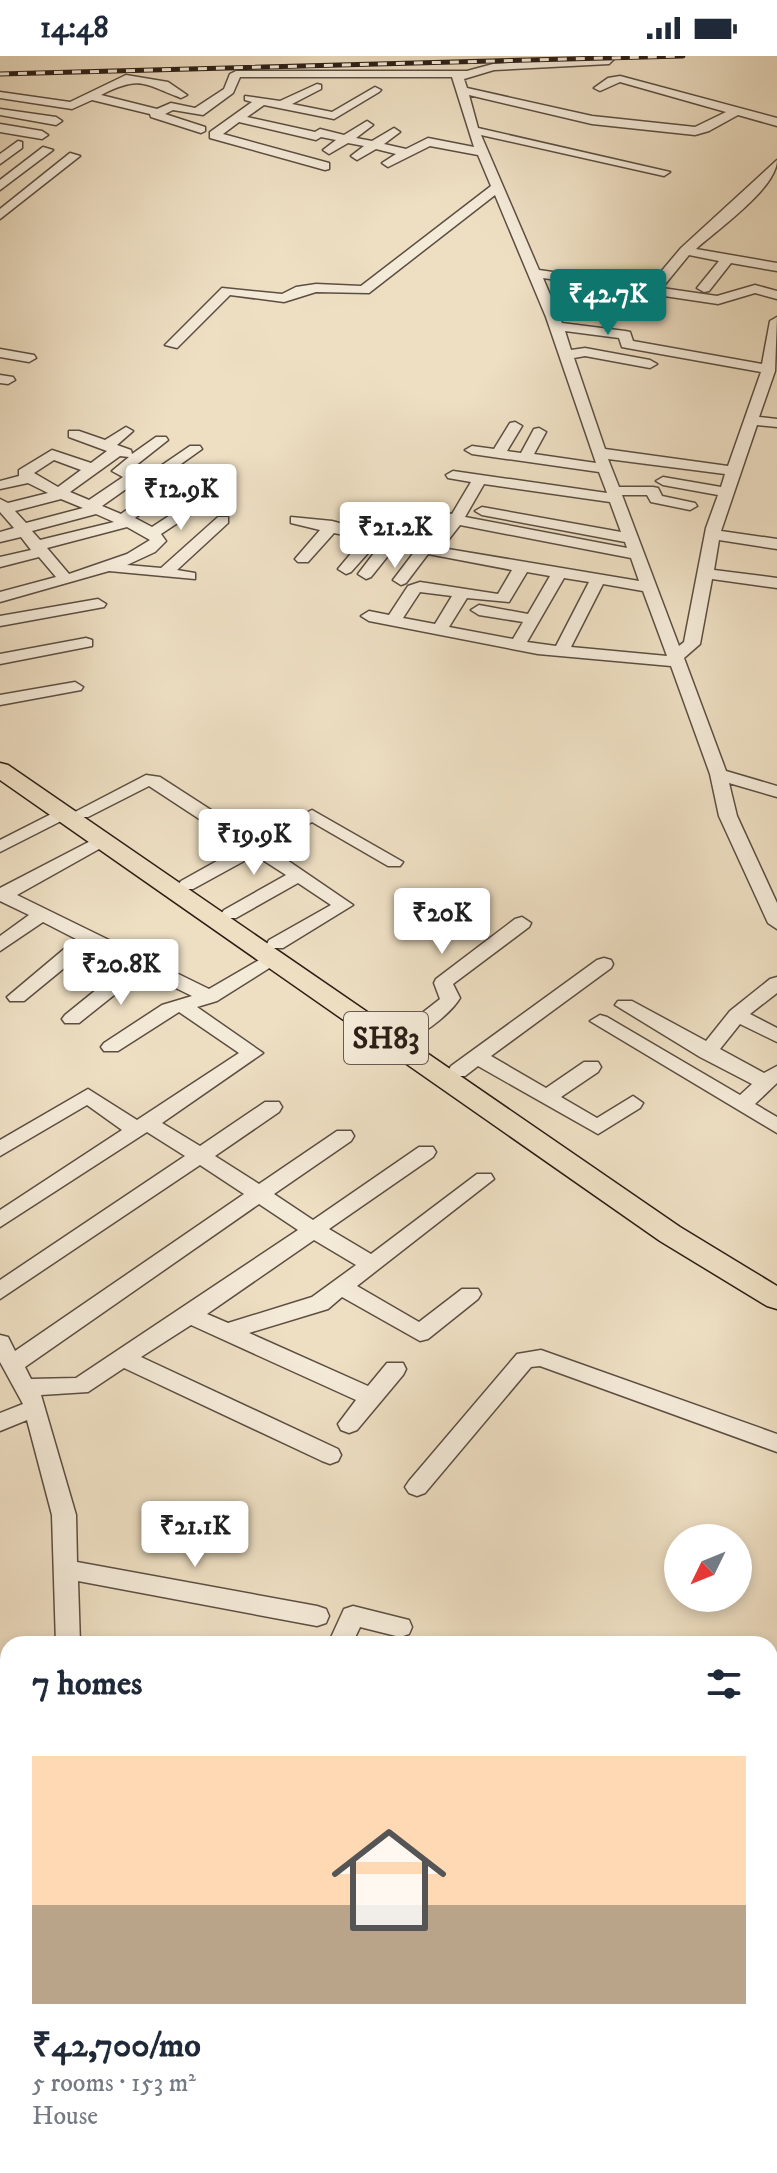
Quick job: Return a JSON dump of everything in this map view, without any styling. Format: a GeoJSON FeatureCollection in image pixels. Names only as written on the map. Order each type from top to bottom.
{"type":"FeatureCollection","features":[{"type":"Feature","properties":{"kind":"main road","name":"SH83"},"geometry":{"type":"LineString","coordinates":[[0,757],[102,840],[406,1035],[468,1064],[693,1233],[777,1285]]}},
{"type":"Feature","properties":{"kind":"main road","name":"SH83"},"geometry":{"type":"LineString","coordinates":[[0,770],[230,914],[275,952],[670,1234],[777,1299]]}},
{"type":"Feature","properties":{"kind":"street"},"geometry":{"type":"LineString","coordinates":[[611,56],[609,61],[493,67],[458,77],[473,130],[567,355],[599,453],[719,774],[728,816],[777,923]]}},
{"type":"Feature","properties":{"kind":"street"},"geometry":{"type":"LineString","coordinates":[[196,113],[226,94],[232,76],[241,74],[466,74]]}},
{"type":"Feature","properties":{"kind":"street"},"geometry":{"type":"LineString","coordinates":[[0,95],[69,106],[126,78],[164,84],[181,95]]}},
{"type":"Feature","properties":{"kind":"street"},"geometry":{"type":"LineString","coordinates":[[600,88],[620,79],[777,122]]}},
{"type":"Feature","properties":{"kind":"street"},"geometry":{"type":"LineString","coordinates":[[254,133],[286,106],[317,87]]}},
{"type":"Feature","properties":{"kind":"street"},"geometry":{"type":"LineString","coordinates":[[226,94],[337,115],[375,90]]}},
{"type":"Feature","properties":{"kind":"street"},"geometry":{"type":"LineString","coordinates":[[461,90],[592,120],[695,131],[705,129],[736,111]]}},
{"type":"Feature","properties":{"kind":"street"},"geometry":{"type":"LineString","coordinates":[[90,96],[158,113],[170,106],[213,117]]}},
{"type":"Feature","properties":{"kind":"street"},"geometry":{"type":"LineString","coordinates":[[261,101],[214,136],[325,166]]}},
{"type":"Feature","properties":{"kind":"street"},"geometry":{"type":"LineString","coordinates":[[0,103],[52,124]]}},
{"type":"Feature","properties":{"kind":"street"},"geometry":{"type":"LineString","coordinates":[[678,119],[708,103]]}},
{"type":"Feature","properties":{"kind":"street"},"geometry":{"type":"LineString","coordinates":[[0,112],[52,124]]}},
{"type":"Feature","properties":{"kind":"street"},"geometry":{"type":"LineString","coordinates":[[158,113],[155,115],[201,129]]}},
{"type":"Feature","properties":{"kind":"street"},"geometry":{"type":"LineString","coordinates":[[237,118],[404,152]]}},
{"type":"Feature","properties":{"kind":"street"},"geometry":{"type":"LineString","coordinates":[[0,119],[52,124]]}},
{"type":"Feature","properties":{"kind":"street"},"geometry":{"type":"LineString","coordinates":[[296,131],[313,119]]}},
{"type":"Feature","properties":{"kind":"street"},"geometry":{"type":"LineString","coordinates":[[304,144],[338,120]]}},
{"type":"Feature","properties":{"kind":"street"},"geometry":{"type":"LineString","coordinates":[[0,128],[52,124]]}},
{"type":"Feature","properties":{"kind":"street"},"geometry":{"type":"LineString","coordinates":[[329,150],[367,125]]}},
{"type":"Feature","properties":{"kind":"street"},"geometry":{"type":"LineString","coordinates":[[473,130],[664,172]]}},
{"type":"Feature","properties":{"kind":"street"},"geometry":{"type":"LineString","coordinates":[[357,156],[394,132]]}},
{"type":"Feature","properties":{"kind":"street"},"geometry":{"type":"LineString","coordinates":[[388,163],[404,152],[431,142],[483,152]]}},
{"type":"Feature","properties":{"kind":"street"},"geometry":{"type":"LineString","coordinates":[[0,160],[18,145]]}},
{"type":"Feature","properties":{"kind":"street"},"geometry":{"type":"LineString","coordinates":[[3,182],[47,150]]}},
{"type":"Feature","properties":{"kind":"street"},"geometry":{"type":"LineString","coordinates":[[0,215],[74,156]]}},
{"type":"Feature","properties":{"kind":"street"},"geometry":{"type":"LineString","coordinates":[[652,291],[686,251],[758,187],[777,164]]}},
{"type":"Feature","properties":{"kind":"street"},"geometry":{"type":"LineString","coordinates":[[3,182],[38,184]]}},
{"type":"Feature","properties":{"kind":"street"},"geometry":{"type":"LineString","coordinates":[[172,345],[227,291],[284,298],[301,290],[316,288],[368,289],[498,187]]}},
{"type":"Feature","properties":{"kind":"street"},"geometry":{"type":"LineString","coordinates":[[686,251],[777,267]]}},
{"type":"Feature","properties":{"kind":"street"},"geometry":{"type":"LineString","coordinates":[[704,288],[727,259]]}},
{"type":"Feature","properties":{"kind":"street"},"geometry":{"type":"LineString","coordinates":[[534,273],[718,300],[755,289],[777,295]]}},
{"type":"Feature","properties":{"kind":"street"},"geometry":{"type":"LineString","coordinates":[[369,616],[561,651],[677,659],[692,644],[713,534],[768,369],[777,321]]}},
{"type":"Feature","properties":{"kind":"street"},"geometry":{"type":"LineString","coordinates":[[556,326],[625,335],[627,344],[768,369]]}},
{"type":"Feature","properties":{"kind":"street"},"geometry":{"type":"LineString","coordinates":[[567,355],[582,352],[650,364]]}},
{"type":"Feature","properties":{"kind":"street"},"geometry":{"type":"LineString","coordinates":[[0,353],[29,358]]}},
{"type":"Feature","properties":{"kind":"street"},"geometry":{"type":"LineString","coordinates":[[752,420],[777,423]]}},
{"type":"Feature","properties":{"kind":"street"},"geometry":{"type":"LineString","coordinates":[[498,454],[515,426]]}},
{"type":"Feature","properties":{"kind":"street"},"geometry":{"type":"LineString","coordinates":[[73,609],[61,579],[3,510],[61,494],[93,469],[126,431]]}},
{"type":"Feature","properties":{"kind":"street"},"geometry":{"type":"LineString","coordinates":[[440,629],[477,558],[524,485],[529,458],[539,432]]}},
{"type":"Feature","properties":{"kind":"street"},"geometry":{"type":"LineString","coordinates":[[74,434],[137,457]]}},
{"type":"Feature","properties":{"kind":"street"},"geometry":{"type":"LineString","coordinates":[[161,440],[118,470],[150,480],[195,449]]}},
{"type":"Feature","properties":{"kind":"street"},"geometry":{"type":"LineString","coordinates":[[472,450],[606,469]]}},
{"type":"Feature","properties":{"kind":"street"},"geometry":{"type":"LineString","coordinates":[[599,453],[733,471]]}},
{"type":"Feature","properties":{"kind":"street"},"geometry":{"type":"LineString","coordinates":[[0,597],[106,567],[155,547],[158,541],[153,533],[61,494],[31,479],[24,471],[50,455],[93,469]]}},
{"type":"Feature","properties":{"kind":"street"},"geometry":{"type":"LineString","coordinates":[[453,475],[524,485],[545,505],[632,539]]}},
{"type":"Feature","properties":{"kind":"street"},"geometry":{"type":"LineString","coordinates":[[0,537],[94,508],[133,477]]}},
{"type":"Feature","properties":{"kind":"street"},"geometry":{"type":"LineString","coordinates":[[0,485],[31,479]]}},
{"type":"Feature","properties":{"kind":"street"},"geometry":{"type":"LineString","coordinates":[[401,580],[460,514],[480,479]]}},
{"type":"Feature","properties":{"kind":"street"},"geometry":{"type":"LineString","coordinates":[[663,481],[726,492]]}},
{"type":"Feature","properties":{"kind":"street"},"geometry":{"type":"LineString","coordinates":[[0,562],[127,520],[169,486]]}},
{"type":"Feature","properties":{"kind":"street"},"geometry":{"type":"LineString","coordinates":[[394,620],[414,589],[477,558],[545,505],[653,491],[656,499],[690,506]]}},
{"type":"Feature","properties":{"kind":"street"},"geometry":{"type":"LineString","coordinates":[[153,533],[212,494]]}},
{"type":"Feature","properties":{"kind":"street"},"geometry":{"type":"LineString","coordinates":[[391,507],[413,512],[460,514]]}},
{"type":"Feature","properties":{"kind":"street"},"geometry":{"type":"LineString","coordinates":[[366,574],[413,512]]}},
{"type":"Feature","properties":{"kind":"street"},"geometry":{"type":"LineString","coordinates":[[460,514],[477,558],[483,604]]}},
{"type":"Feature","properties":{"kind":"street"},"geometry":{"type":"LineString","coordinates":[[165,573],[223,520]]}},
{"type":"Feature","properties":{"kind":"street"},"geometry":{"type":"LineString","coordinates":[[296,520],[429,549],[650,587]]}},
{"type":"Feature","properties":{"kind":"street"},"geometry":{"type":"LineString","coordinates":[[303,559],[332,526]]}},
{"type":"Feature","properties":{"kind":"street"},"geometry":{"type":"LineString","coordinates":[[713,534],[777,544]]}},
{"type":"Feature","properties":{"kind":"street"},"geometry":{"type":"LineString","coordinates":[[346,569],[374,536]]}},
{"type":"Feature","properties":{"kind":"street"},"geometry":{"type":"LineString","coordinates":[[477,558],[546,539],[637,555]]}},
{"type":"Feature","properties":{"kind":"street"},"geometry":{"type":"LineString","coordinates":[[462,633],[483,604],[503,599],[546,539]]}},
{"type":"Feature","properties":{"kind":"street"},"geometry":{"type":"LineString","coordinates":[[106,567],[190,576]]}},
{"type":"Feature","properties":{"kind":"street"},"geometry":{"type":"LineString","coordinates":[[518,644],[559,573]]}},
{"type":"Feature","properties":{"kind":"street"},"geometry":{"type":"LineString","coordinates":[[706,574],[777,583]]}},
{"type":"Feature","properties":{"kind":"street"},"geometry":{"type":"LineString","coordinates":[[561,651],[598,579]]}},
{"type":"Feature","properties":{"kind":"street"},"geometry":{"type":"LineString","coordinates":[[0,621],[98,604]]}},
{"type":"Feature","properties":{"kind":"street"},"geometry":{"type":"LineString","coordinates":[[483,604],[531,619]]}},
{"type":"Feature","properties":{"kind":"street"},"geometry":{"type":"LineString","coordinates":[[0,659],[86,643]]}},
{"type":"Feature","properties":{"kind":"street"},"geometry":{"type":"LineString","coordinates":[[0,700],[75,687]]}},
{"type":"Feature","properties":{"kind":"street"},"geometry":{"type":"LineString","coordinates":[[719,774],[777,792]]}},
{"type":"Feature","properties":{"kind":"street"},"geometry":{"type":"LineString","coordinates":[[0,847],[150,779],[344,905],[210,997],[169,1009],[111,1047]]}},
{"type":"Feature","properties":{"kind":"street"},"geometry":{"type":"LineString","coordinates":[[187,885],[312,815],[394,862]]}},
{"type":"Feature","properties":{"kind":"street"},"geometry":{"type":"LineString","coordinates":[[2,894],[102,840]]}},
{"type":"Feature","properties":{"kind":"street"},"geometry":{"type":"LineString","coordinates":[[230,914],[298,876]]}},
{"type":"Feature","properties":{"kind":"street"},"geometry":{"type":"LineString","coordinates":[[2,894],[210,997]]}},
{"type":"Feature","properties":{"kind":"street"},"geometry":{"type":"LineString","coordinates":[[0,945],[43,914]]}},
{"type":"Feature","properties":{"kind":"street"},"geometry":{"type":"LineString","coordinates":[[406,1035],[448,1002],[450,998],[443,983],[446,980],[522,923]]}},
{"type":"Feature","properties":{"kind":"street"},"geometry":{"type":"LineString","coordinates":[[17,997],[90,937]]}},
{"type":"Feature","properties":{"kind":"street"},"geometry":{"type":"LineString","coordinates":[[72,1019],[142,963]]}},
{"type":"Feature","properties":{"kind":"street"},"geometry":{"type":"LineString","coordinates":[[468,1064],[604,964]]}},
{"type":"Feature","properties":{"kind":"street"},"geometry":{"type":"LineString","coordinates":[[707,1053],[737,1015],[777,983]]}},
{"type":"Feature","properties":{"kind":"street"},"geometry":{"type":"LineString","coordinates":[[0,1220],[253,1053],[181,1005]]}},
{"type":"Feature","properties":{"kind":"street"},"geometry":{"type":"LineString","coordinates":[[625,1005],[707,1053],[771,1077],[742,1105]]}},
{"type":"Feature","properties":{"kind":"street"},"geometry":{"type":"LineString","coordinates":[[737,1015],[777,1036]]}},
{"type":"Feature","properties":{"kind":"street"},"geometry":{"type":"LineString","coordinates":[[600,1021],[777,1126]]}},
{"type":"Feature","properties":{"kind":"street"},"geometry":{"type":"LineString","coordinates":[[468,1064],[546,1098],[598,1127],[633,1103]]}},
{"type":"Feature","properties":{"kind":"street"},"geometry":{"type":"LineString","coordinates":[[546,1098],[591,1067]]}},
{"type":"Feature","properties":{"kind":"street"},"geometry":{"type":"LineString","coordinates":[[0,1149],[88,1096],[143,1128],[201,1155],[310,1230],[372,1264]]}},
{"type":"Feature","properties":{"kind":"street"},"geometry":{"type":"LineString","coordinates":[[0,1291],[272,1107]]}},
{"type":"Feature","properties":{"kind":"street"},"geometry":{"type":"LineString","coordinates":[[68,1636],[64,1515],[30,1397],[6,1353],[259,1194],[344,1136]]}},
{"type":"Feature","properties":{"kind":"street"},"geometry":{"type":"LineString","coordinates":[[0,1422],[30,1397],[80,1386],[190,1315],[426,1152]]}},
{"type":"Feature","properties":{"kind":"street"},"geometry":{"type":"LineString","coordinates":[[226,1332],[309,1308],[342,1287],[484,1179]]}},
{"type":"Feature","properties":{"kind":"street"},"geometry":{"type":"LineString","coordinates":[[342,1287],[420,1333],[470,1294]]}},
{"type":"Feature","properties":{"kind":"street"},"geometry":{"type":"LineString","coordinates":[[190,1315],[370,1397]]}},
{"type":"Feature","properties":{"kind":"street"},"geometry":{"type":"LineString","coordinates":[[417,1487],[525,1360],[532,1357],[777,1443]]}},
{"type":"Feature","properties":{"kind":"street"},"geometry":{"type":"LineString","coordinates":[[123,1358],[330,1455]]}},
{"type":"Feature","properties":{"kind":"street"},"geometry":{"type":"LineString","coordinates":[[349,1424],[395,1369]]}},
{"type":"Feature","properties":{"kind":"street"},"geometry":{"type":"LineString","coordinates":[[64,1569],[317,1616]]}},
{"type":"Feature","properties":{"kind":"street"},"geometry":{"type":"LineString","coordinates":[[344,1636],[353,1616],[400,1627]]}},
{"type":"Feature","properties":{"kind":"railway"},"geometry":{"type":"LineString","coordinates":[[0,74],[683,56]]}}]}
